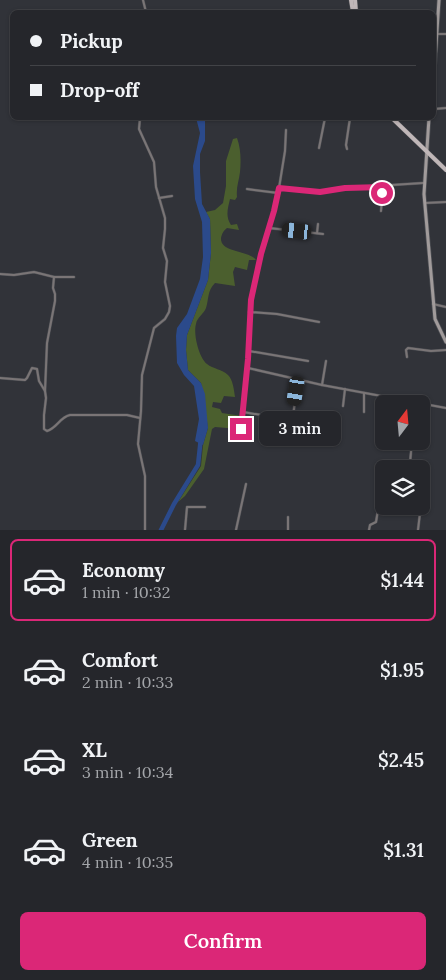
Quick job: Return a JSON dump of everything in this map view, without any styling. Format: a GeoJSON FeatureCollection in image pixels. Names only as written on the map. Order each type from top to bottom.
{"type":"FeatureCollection","features":[{"type":"Feature","properties":{"kind":"main road"},"geometry":{"type":"LineString","coordinates":[[396,120],[446,168]]}},
{"type":"Feature","properties":{"kind":"street"},"geometry":{"type":"LineString","coordinates":[[436,56],[439,0]]}},
{"type":"Feature","properties":{"kind":"street"},"geometry":{"type":"LineString","coordinates":[[438,34],[446,34]]}},
{"type":"Feature","properties":{"kind":"street"},"geometry":{"type":"LineString","coordinates":[[140,120],[139,129],[154,162],[156,187],[165,222],[163,248],[167,261],[165,282],[170,310],[165,319],[154,328],[142,375],[138,444],[145,476],[145,530]]}},
{"type":"Feature","properties":{"kind":"street"},"geometry":{"type":"LineString","coordinates":[[319,148],[324,120]]}},
{"type":"Feature","properties":{"kind":"street"},"geometry":{"type":"LineString","coordinates":[[347,148],[350,120]]}},
{"type":"Feature","properties":{"kind":"street"},"geometry":{"type":"LineString","coordinates":[[429,120],[424,203],[436,324],[446,342]]}},
{"type":"Feature","properties":{"kind":"street"},"geometry":{"type":"LineString","coordinates":[[241,429],[248,368],[250,312],[256,273],[279,188],[285,151],[286,130]]}},
{"type":"Feature","properties":{"kind":"street"},"geometry":{"type":"LineString","coordinates":[[279,188],[320,192],[345,188],[424,183]]}},
{"type":"Feature","properties":{"kind":"street"},"geometry":{"type":"LineString","coordinates":[[381,211],[383,187]]}},
{"type":"Feature","properties":{"kind":"street"},"geometry":{"type":"LineString","coordinates":[[247,189],[278,193]]}},
{"type":"Feature","properties":{"kind":"street"},"geometry":{"type":"LineString","coordinates":[[159,198],[172,196]]}},
{"type":"Feature","properties":{"kind":"street"},"geometry":{"type":"LineString","coordinates":[[424,203],[446,202]]}},
{"type":"Feature","properties":{"kind":"street"},"geometry":{"type":"LineString","coordinates":[[317,233],[318,224]]}},
{"type":"Feature","properties":{"kind":"street"},"geometry":{"type":"LineString","coordinates":[[269,228],[324,234]]}},
{"type":"Feature","properties":{"kind":"street"},"geometry":{"type":"LineString","coordinates":[[0,274],[14,275],[34,272],[54,277],[74,277]]}},
{"type":"Feature","properties":{"kind":"street"},"geometry":{"type":"LineString","coordinates":[[54,277],[52,288],[55,294],[55,301],[47,343],[44,429],[47,431],[56,426],[65,416],[70,415],[127,414],[140,418]]}},
{"type":"Feature","properties":{"kind":"street"},"geometry":{"type":"LineString","coordinates":[[434,304],[446,307]]}},
{"type":"Feature","properties":{"kind":"street"},"geometry":{"type":"LineString","coordinates":[[250,312],[277,314],[319,322]]}},
{"type":"Feature","properties":{"kind":"street"},"geometry":{"type":"LineString","coordinates":[[407,357],[406,350],[408,348],[431,351],[446,350]]}},
{"type":"Feature","properties":{"kind":"street"},"geometry":{"type":"LineString","coordinates":[[249,351],[308,360]]}},
{"type":"Feature","properties":{"kind":"street"},"geometry":{"type":"LineString","coordinates":[[322,385],[326,362]]}},
{"type":"Feature","properties":{"kind":"street"},"geometry":{"type":"LineString","coordinates":[[0,378],[26,379],[32,368],[36,368],[41,385],[45,391]]}},
{"type":"Feature","properties":{"kind":"street"},"geometry":{"type":"LineString","coordinates":[[248,368],[375,395]]}},
{"type":"Feature","properties":{"kind":"street"},"geometry":{"type":"LineString","coordinates":[[243,412],[290,422],[298,380]]}},
{"type":"Feature","properties":{"kind":"street"},"geometry":{"type":"LineString","coordinates":[[343,406],[345,389]]}},
{"type":"Feature","properties":{"kind":"street"},"geometry":{"type":"LineString","coordinates":[[364,393],[364,412]]}},
{"type":"Feature","properties":{"kind":"street"},"geometry":{"type":"LineString","coordinates":[[430,406],[446,408]]}},
{"type":"Feature","properties":{"kind":"street"},"geometry":{"type":"LineString","coordinates":[[236,530],[246,484]]}},
{"type":"Feature","properties":{"kind":"street"},"geometry":{"type":"LineString","coordinates":[[185,530],[187,507],[205,507]]}},
{"type":"Feature","properties":{"kind":"street"},"geometry":{"type":"LineString","coordinates":[[368,530],[371,524],[376,522],[377,515]]}},
{"type":"Feature","properties":{"kind":"street"},"geometry":{"type":"LineString","coordinates":[[418,530],[420,515]]}},
{"type":"Feature","properties":{"kind":"street"},"geometry":{"type":"LineString","coordinates":[[288,517],[288,530]]}},
{"type":"Feature","properties":{"kind":"green space"},"geometry":{"type":"Polygon","coordinates":[[[237,138],[241,159],[240,172],[237,197],[235,200],[230,199],[228,215],[231,225],[237,224],[239,230],[227,228],[221,238],[225,246],[247,254],[256,260],[249,260],[247,270],[235,267],[233,272],[235,286],[215,283],[212,286],[206,308],[197,322],[195,334],[197,346],[204,361],[209,366],[228,375],[233,385],[235,397],[224,396],[221,403],[213,402],[212,407],[220,409],[222,413],[242,416],[239,429],[215,427],[212,429],[204,469],[185,496],[178,502],[201,466],[203,445],[208,428],[201,383],[188,370],[186,350],[187,335],[208,280],[211,253],[210,219],[206,212],[215,210],[223,203],[226,186],[226,161],[233,139],[237,138]]]}},
{"type":"Feature","properties":{"kind":"water"},"geometry":{"type":"Polygon","coordinates":[[[197,120],[205,120],[205,141],[200,154],[200,172],[202,204],[210,219],[211,253],[208,280],[187,335],[186,350],[188,370],[201,383],[205,394],[208,428],[203,445],[195,441],[199,419],[194,386],[184,375],[177,363],[176,336],[177,328],[187,314],[200,279],[203,257],[202,222],[195,199],[193,166],[200,133],[197,120]]]}},
{"type":"Feature","properties":{"kind":"waterway"},"geometry":{"type":"LineString","coordinates":[[161,530],[174,504],[198,465],[201,437]]}},
{"type":"Feature","properties":{"kind":"route"},"geometry":{"type":"LineString","coordinates":[[241,429],[248,359],[251,300],[256,273],[279,188],[320,192],[345,188],[383,187],[382,193]]}}]}
